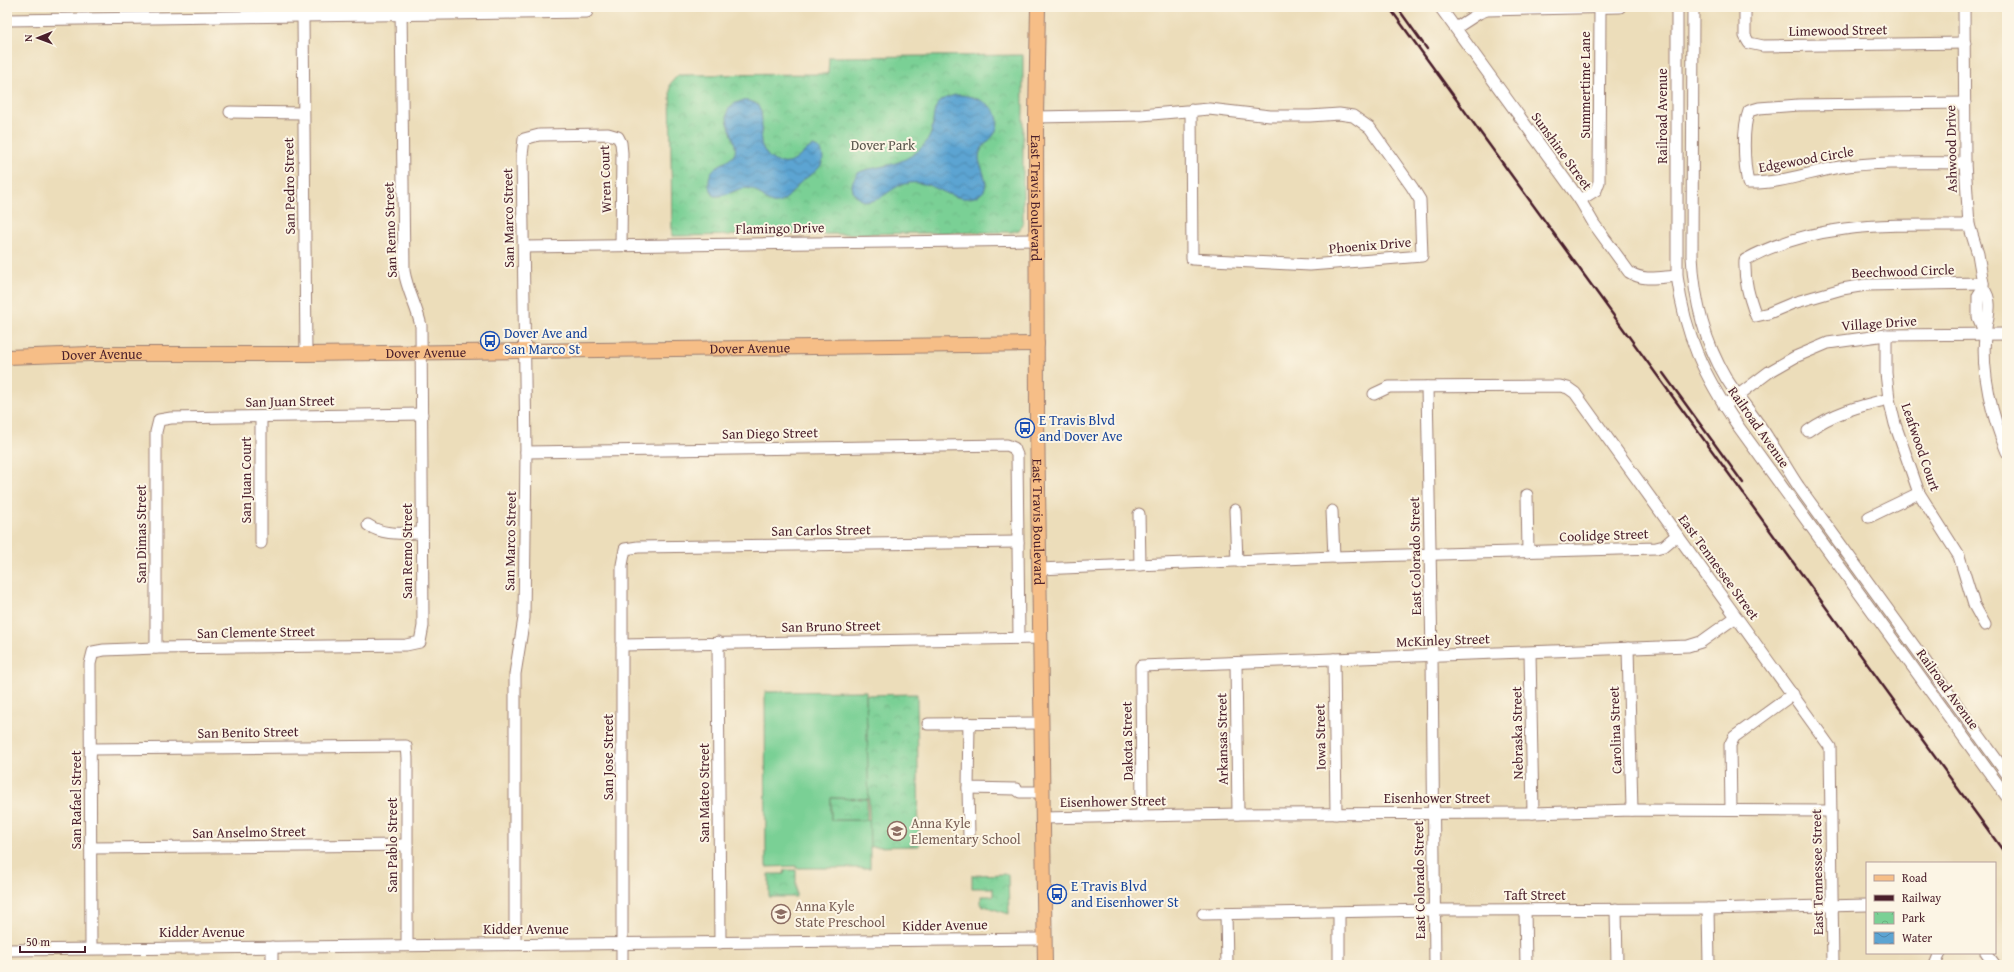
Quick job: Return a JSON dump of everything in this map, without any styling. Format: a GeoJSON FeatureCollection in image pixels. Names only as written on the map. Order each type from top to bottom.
{"type":"FeatureCollection","features":[{"type":"Feature","properties":{"kind":"main road","name":"East Travis Boulevard"},"geometry":{"type":"LineString","coordinates":[[1038,7],[1036,240],[1045,965]]}},
{"type":"Feature","properties":{"kind":"main road","name":"Dover Avenue"},"geometry":{"type":"LineString","coordinates":[[7,357],[89,354],[306,354],[1037,344]]}},
{"type":"Feature","properties":{"kind":"street","name":"Sunshine Street"},"geometry":{"type":"LineString","coordinates":[[1440,7],[1580,200],[1594,224],[1629,272],[1636,277],[1645,279],[1677,276]]}},
{"type":"Feature","properties":{"kind":"street"},"geometry":{"type":"LineString","coordinates":[[1456,28],[1479,13],[1487,10],[1620,7]]}},
{"type":"Feature","properties":{"kind":"street","name":"Railroad Avenue"},"geometry":{"type":"LineString","coordinates":[[1677,7],[1677,276],[1683,311],[1698,358],[1724,406],[2007,797]]}},
{"type":"Feature","properties":{"kind":"street","name":"Railroad Avenue"},"geometry":{"type":"LineString","coordinates":[[1693,7],[1693,278],[1702,323],[1712,349],[1726,377],[1738,396],[1768,438],[1803,493],[2007,774]]}},
{"type":"Feature","properties":{"kind":"street","name":"Limewood Street"},"geometry":{"type":"LineString","coordinates":[[1745,7],[1745,36],[1749,43],[1763,46],[1964,43]]}},
{"type":"Feature","properties":{"kind":"street","name":"Ashwood Drive"},"geometry":{"type":"LineString","coordinates":[[1964,7],[1965,163],[1969,225],[1978,254],[1983,286],[1978,296],[1978,317],[1984,334],[1988,385],[1993,413],[2007,452]]}},
{"type":"Feature","properties":{"kind":"street","name":"Summertime Lane"},"geometry":{"type":"LineString","coordinates":[[1580,200],[1596,190],[1599,182],[1600,8]]}},
{"type":"Feature","properties":{"kind":"street"},"geometry":{"type":"LineString","coordinates":[[7,20],[304,17],[401,12],[502,10],[587,12]]}},
{"type":"Feature","properties":{"kind":"street","name":"San Remo Street"},"geometry":{"type":"LineString","coordinates":[[401,12],[404,271],[421,326],[422,352],[423,626],[420,642]]}},
{"type":"Feature","properties":{"kind":"street","name":"San Pedro Street"},"geometry":{"type":"LineString","coordinates":[[304,17],[303,112],[306,354]]}},
{"type":"Feature","properties":{"kind":"street","name":"Edgewood Circle"},"geometry":{"type":"LineString","coordinates":[[1965,103],[1798,105],[1759,108],[1750,111],[1746,119],[1745,170],[1748,183],[1763,183],[1848,166],[1965,163]]}},
{"type":"Feature","properties":{"kind":"street","name":"Phoenix Drive"},"geometry":{"type":"LineString","coordinates":[[1036,117],[1140,114],[1191,110],[1209,109],[1270,116],[1339,114],[1353,116],[1370,128],[1420,200],[1422,256],[1310,265],[1192,259],[1191,110]]}},
{"type":"Feature","properties":{"kind":"street"},"geometry":{"type":"LineString","coordinates":[[230,112],[303,112]]}},
{"type":"Feature","properties":{"kind":"street","name":"Wren Court"},"geometry":{"type":"LineString","coordinates":[[524,139],[539,135],[608,134],[618,136],[621,143],[622,153],[621,245]]}},
{"type":"Feature","properties":{"kind":"street","name":"San Marco Street"},"geometry":{"type":"LineString","coordinates":[[515,944],[515,674],[524,618],[526,452],[522,155],[524,139]]}},
{"type":"Feature","properties":{"kind":"street","name":"Beechwood Circle"},"geometry":{"type":"LineString","coordinates":[[1969,225],[1855,227],[1826,231],[1787,241],[1744,260],[1744,274],[1749,299],[1756,316],[1842,288],[1866,285],[1983,286]]}},
{"type":"Feature","properties":{"kind":"street","name":"Flamingo Drive"},"geometry":{"type":"LineString","coordinates":[[524,247],[1036,240]]}},
{"type":"Feature","properties":{"kind":"street","name":"Village Drive"},"geometry":{"type":"LineString","coordinates":[[1724,406],[1769,372],[1828,343],[1886,336],[2007,334]]}},
{"type":"Feature","properties":{"kind":"street","name":"Leafwood Court"},"geometry":{"type":"LineString","coordinates":[[1886,336],[1886,373],[1889,399],[1895,424],[1919,493],[1959,556],[1974,605],[1985,626]]}},
{"type":"Feature","properties":{"kind":"street","name":"East Tennessee Street"},"geometry":{"type":"LineString","coordinates":[[1374,394],[1389,387],[1560,386],[1568,388],[1575,394],[1830,747],[1833,965]]}},
{"type":"Feature","properties":{"kind":"street","name":"East Colorado Street"},"geometry":{"type":"LineString","coordinates":[[1427,387],[1432,656],[1435,965]]}},
{"type":"Feature","properties":{"kind":"street"},"geometry":{"type":"LineString","coordinates":[[1808,431],[1826,418],[1851,408],[1889,399]]}},
{"type":"Feature","properties":{"kind":"street","name":"San Juan Street"},"geometry":{"type":"LineString","coordinates":[[159,420],[171,418],[422,414]]}},
{"type":"Feature","properties":{"kind":"street","name":"San Juan Court"},"geometry":{"type":"LineString","coordinates":[[261,417],[261,543]]}},
{"type":"Feature","properties":{"kind":"street","name":"San Dimas Street"},"geometry":{"type":"LineString","coordinates":[[156,648],[156,432],[159,420]]}},
{"type":"Feature","properties":{"kind":"street","name":"San Diego Street"},"geometry":{"type":"LineString","coordinates":[[526,452],[969,446],[1007,446],[1014,448]]}},
{"type":"Feature","properties":{"kind":"street","name":"East Travis Boulevard"},"geometry":{"type":"LineString","coordinates":[[1014,448],[1017,455],[1019,638]]}},
{"type":"Feature","properties":{"kind":"street"},"geometry":{"type":"LineString","coordinates":[[1869,518],[1919,493]]}},
{"type":"Feature","properties":{"kind":"street"},"geometry":{"type":"LineString","coordinates":[[1527,495],[1528,552]]}},
{"type":"Feature","properties":{"kind":"street"},"geometry":{"type":"LineString","coordinates":[[1235,510],[1236,561]]}},
{"type":"Feature","properties":{"kind":"street"},"geometry":{"type":"LineString","coordinates":[[1332,511],[1334,557]]}},
{"type":"Feature","properties":{"kind":"street"},"geometry":{"type":"LineString","coordinates":[[1139,514],[1140,565]]}},
{"type":"Feature","properties":{"kind":"street"},"geometry":{"type":"LineString","coordinates":[[368,526],[376,531],[393,534],[422,533]]}},
{"type":"Feature","properties":{"kind":"street","name":"Coolidge Street"},"geometry":{"type":"LineString","coordinates":[[1039,569],[1334,557],[1656,548],[1664,546],[1677,535]]}},
{"type":"Feature","properties":{"kind":"street","name":"San Carlos Street"},"geometry":{"type":"LineString","coordinates":[[625,549],[638,547],[1018,542]]}},
{"type":"Feature","properties":{"kind":"street","name":"San Jose Street"},"geometry":{"type":"LineString","coordinates":[[622,965],[622,565],[625,549]]}},
{"type":"Feature","properties":{"kind":"street","name":"McKinley Street"},"geometry":{"type":"LineString","coordinates":[[1141,666],[1530,653],[1694,645],[1736,616]]}},
{"type":"Feature","properties":{"kind":"street","name":"San Bruno Street"},"geometry":{"type":"LineString","coordinates":[[622,645],[718,642],[1040,638]]}},
{"type":"Feature","properties":{"kind":"street","name":"San Clemente Street"},"geometry":{"type":"LineString","coordinates":[[93,652],[104,650],[156,648],[406,646],[420,642]]}},
{"type":"Feature","properties":{"kind":"street","name":"San Mateo Street"},"geometry":{"type":"LineString","coordinates":[[718,642],[720,943]]}},
{"type":"Feature","properties":{"kind":"street","name":"Carolina Street"},"geometry":{"type":"LineString","coordinates":[[1628,648],[1632,810]]}},
{"type":"Feature","properties":{"kind":"street","name":"San Rafael Street"},"geometry":{"type":"LineString","coordinates":[[91,948],[90,664],[93,652]]}},
{"type":"Feature","properties":{"kind":"street","name":"Nebraska Street"},"geometry":{"type":"LineString","coordinates":[[1530,653],[1533,813]]}},
{"type":"Feature","properties":{"kind":"street","name":"Iowa Street"},"geometry":{"type":"LineString","coordinates":[[1334,659],[1336,814]]}},
{"type":"Feature","properties":{"kind":"street","name":"Arkansas Street"},"geometry":{"type":"LineString","coordinates":[[1236,663],[1238,814]]}},
{"type":"Feature","properties":{"kind":"street","name":"Dakota Street"},"geometry":{"type":"LineString","coordinates":[[1141,666],[1142,816]]}},
{"type":"Feature","properties":{"kind":"street"},"geometry":{"type":"LineString","coordinates":[[1731,810],[1730,745],[1734,737],[1793,694]]}},
{"type":"Feature","properties":{"kind":"street"},"geometry":{"type":"LineString","coordinates":[[928,724],[1041,723]]}},
{"type":"Feature","properties":{"kind":"street"},"geometry":{"type":"LineString","coordinates":[[969,724],[969,836]]}},
{"type":"Feature","properties":{"kind":"street","name":"San Benito Street"},"geometry":{"type":"LineString","coordinates":[[91,749],[406,746]]}},
{"type":"Feature","properties":{"kind":"street","name":"San Pablo Street"},"geometry":{"type":"LineString","coordinates":[[406,746],[407,944]]}},
{"type":"Feature","properties":{"kind":"street"},"geometry":{"type":"LineString","coordinates":[[968,788],[1016,789],[1020,792],[1042,792]]}},
{"type":"Feature","properties":{"kind":"street","name":"Eisenhower Street"},"geometry":{"type":"LineString","coordinates":[[1043,818],[1238,814],[1533,813],[1632,810],[1831,810]]}},
{"type":"Feature","properties":{"kind":"street","name":"San Anselmo Street"},"geometry":{"type":"LineString","coordinates":[[91,848],[407,845]]}},
{"type":"Feature","properties":{"kind":"street","name":"Taft Street"},"geometry":{"type":"LineString","coordinates":[[1203,914],[1338,914],[1434,910],[1708,909],[1866,904]]}},
{"type":"Feature","properties":{"kind":"street"},"geometry":{"type":"LineString","coordinates":[[1616,909],[1617,965]]}},
{"type":"Feature","properties":{"kind":"street"},"geometry":{"type":"LineString","coordinates":[[1708,909],[1708,965]]}},
{"type":"Feature","properties":{"kind":"street"},"geometry":{"type":"LineString","coordinates":[[1525,910],[1526,965]]}},
{"type":"Feature","properties":{"kind":"street"},"geometry":{"type":"LineString","coordinates":[[1226,914],[1227,965]]}},
{"type":"Feature","properties":{"kind":"street"},"geometry":{"type":"LineString","coordinates":[[1338,914],[1339,965]]}},
{"type":"Feature","properties":{"kind":"street","name":"Kidder Avenue"},"geometry":{"type":"LineString","coordinates":[[7,950],[407,944],[623,944],[1044,939]]}},
{"type":"Feature","properties":{"kind":"street"},"geometry":{"type":"LineString","coordinates":[[272,947],[272,965]]}},
{"type":"Feature","properties":{"kind":"street"},"geometry":{"type":"LineString","coordinates":[[1935,965],[1940,954]]}},
{"type":"Feature","properties":{"kind":"street"},"geometry":{"type":"LineString","coordinates":[[1987,954],[1995,965]]}},
{"type":"Feature","properties":{"kind":"green space","name":"Dover Park"},"geometry":{"type":"Polygon","coordinates":[[[1023,55],[1023,225],[1019,230],[1012,232],[672,236],[670,84],[678,75],[828,74],[829,57],[1023,55]]]}},
{"type":"Feature","properties":{"kind":"green space"},"geometry":{"type":"Polygon","coordinates":[[[866,691],[869,799],[831,798],[831,820],[870,820],[870,868],[796,868],[796,866],[766,867],[765,692],[866,691]]]}},
{"type":"Feature","properties":{"kind":"green space"},"geometry":{"type":"Polygon","coordinates":[[[917,694],[919,846],[870,847],[866,695],[917,694]]]}},
{"type":"Feature","properties":{"kind":"green space"},"geometry":{"type":"Polygon","coordinates":[[[831,798],[867,799],[867,820],[831,820],[831,798]]]}},
{"type":"Feature","properties":{"kind":"green space"},"geometry":{"type":"Polygon","coordinates":[[[785,870],[796,870],[796,897],[769,897],[769,874],[784,874],[785,870]]]}},
{"type":"Feature","properties":{"kind":"green space"},"geometry":{"type":"Polygon","coordinates":[[[1008,874],[1009,914],[981,905],[981,896],[993,896],[993,888],[972,888],[972,875],[1008,874]]]}},
{"type":"Feature","properties":{"kind":"water"},"geometry":{"type":"Polygon","coordinates":[[[955,95],[971,97],[987,104],[993,109],[997,116],[998,124],[995,133],[979,154],[986,184],[982,193],[970,198],[962,198],[919,183],[908,183],[896,187],[876,200],[865,201],[857,197],[852,186],[858,173],[899,162],[923,147],[931,134],[934,114],[939,103],[955,95]]]}},
{"type":"Feature","properties":{"kind":"water"},"geometry":{"type":"Polygon","coordinates":[[[741,101],[750,101],[756,104],[760,109],[762,115],[761,142],[763,149],[770,158],[776,162],[792,162],[813,146],[818,148],[822,153],[823,159],[820,167],[800,183],[788,197],[778,203],[767,201],[752,189],[747,188],[724,195],[714,196],[709,186],[709,178],[714,169],[727,161],[735,153],[735,146],[727,117],[728,111],[732,105],[741,101]]]}},
{"type":"Feature","properties":{"kind":"railway"},"geometry":{"type":"LineString","coordinates":[[1389,7],[2007,856]]}},
{"type":"Feature","properties":{"kind":"railway"},"geometry":{"type":"LineString","coordinates":[[1397,7],[1427,49]]}},
{"type":"Feature","properties":{"kind":"railway"},"geometry":{"type":"LineString","coordinates":[[1663,373],[1743,483]]}},
{"type":"Feature","properties":{"kind":"place","name":"Dover Ave and San Marco St"},"geometry":{"type":"Point","coordinates":[490,341]}},
{"type":"Feature","properties":{"kind":"place","name":"E Travis Blvd and Dover Ave"},"geometry":{"type":"Point","coordinates":[1025,428]}},
{"type":"Feature","properties":{"kind":"place","name":"Anna Kyle Elementary School"},"geometry":{"type":"Point","coordinates":[897,831]}},
{"type":"Feature","properties":{"kind":"place","name":"E Travis Blvd and Eisenhower St"},"geometry":{"type":"Point","coordinates":[1057,894]}},
{"type":"Feature","properties":{"kind":"place","name":"Anna Kyle State Preschool"},"geometry":{"type":"Point","coordinates":[781,914]}}]}
